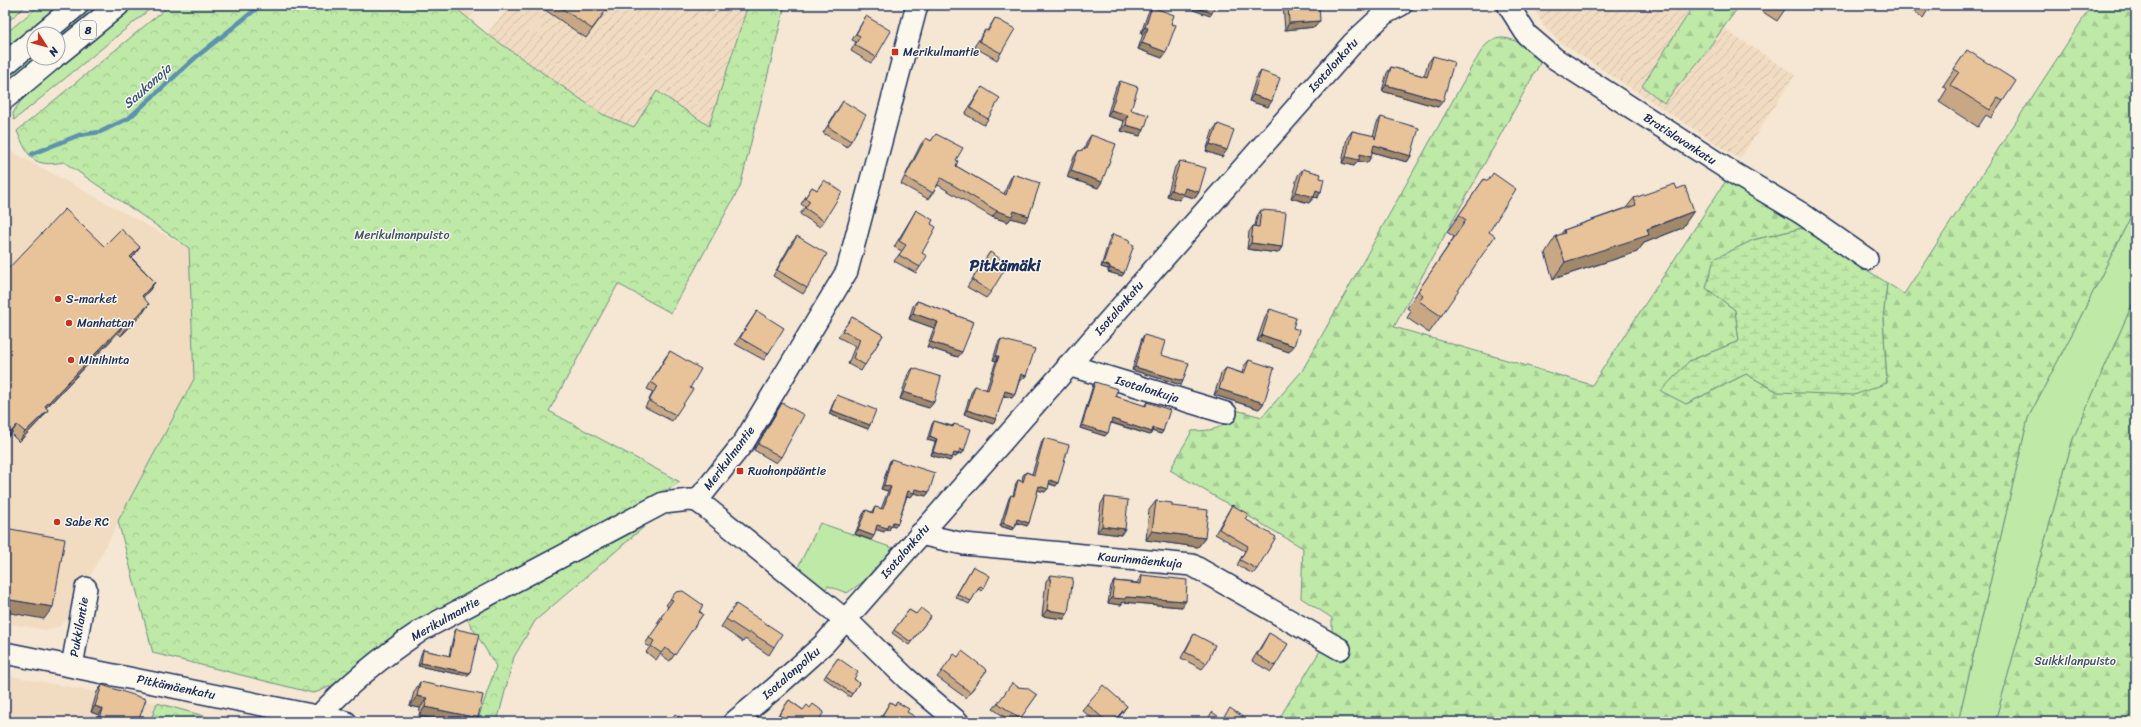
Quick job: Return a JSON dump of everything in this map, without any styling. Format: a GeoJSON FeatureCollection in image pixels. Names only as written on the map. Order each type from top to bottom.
{"type":"FeatureCollection","features":[{"type":"Feature","properties":{"kind":"highway","name":"8"},"geometry":{"type":"LineString","coordinates":[[52,26],[77,5]]}},
{"type":"Feature","properties":{"kind":"highway","name":"8"},"geometry":{"type":"LineString","coordinates":[[66,47],[118,5]]}},
{"type":"Feature","properties":{"kind":"highway"},"geometry":{"type":"LineString","coordinates":[[5,64],[26,47]]}},
{"type":"Feature","properties":{"kind":"highway"},"geometry":{"type":"LineString","coordinates":[[5,98],[43,66]]}},
{"type":"Feature","properties":{"kind":"street","name":"Merikulmantie"},"geometry":{"type":"LineString","coordinates":[[317,719],[335,698],[388,652],[422,630],[663,503],[681,500],[697,501],[744,442],[847,271],[917,5]]}},
{"type":"Feature","properties":{"kind":"street","name":"Isotalonkatu"},"geometry":{"type":"LineString","coordinates":[[845,620],[1353,43],[1384,14],[1400,5]]}},
{"type":"Feature","properties":{"kind":"street","name":"Bratislavankatu"},"geometry":{"type":"LineString","coordinates":[[1508,5],[1527,35],[1554,58],[1735,174],[1801,213],[1867,259]]}},
{"type":"Feature","properties":{"kind":"street","name":"Isotalonkuja"},"geometry":{"type":"LineString","coordinates":[[1068,365],[1226,414]]}},
{"type":"Feature","properties":{"kind":"street"},"geometry":{"type":"LineString","coordinates":[[697,501],[728,524],[845,620],[926,696],[958,722]]}},
{"type":"Feature","properties":{"kind":"street","name":"Kaurinmäenkuja"},"geometry":{"type":"LineString","coordinates":[[920,534],[964,544],[1192,565],[1340,649]]}},
{"type":"Feature","properties":{"kind":"street","name":"Pukkilantie"},"geometry":{"type":"LineString","coordinates":[[72,666],[86,588]]}},
{"type":"Feature","properties":{"kind":"street","name":"Isotalonpolku"},"geometry":{"type":"LineString","coordinates":[[734,722],[775,688],[825,643],[845,620]]}},
{"type":"Feature","properties":{"kind":"street","name":"Pitkämäenkatu"},"geometry":{"type":"LineString","coordinates":[[5,653],[317,719],[346,722]]}},
{"type":"Feature","properties":{"kind":"shaded area"},"geometry":{"type":"Polygon","coordinates":[[[452,5],[481,5],[468,20],[452,5]]]}},
{"type":"Feature","properties":{"kind":"shaded area"},"geometry":{"type":"Polygon","coordinates":[[[510,5],[748,5],[710,126],[657,92],[634,127],[602,114],[487,34],[510,5]]]}},
{"type":"Feature","properties":{"kind":"shaded area"},"geometry":{"type":"Polygon","coordinates":[[[1532,5],[1687,5],[1795,75],[1740,159],[1560,42],[1544,27],[1532,5]]]}},
{"type":"Feature","properties":{"kind":"shaded area"},"geometry":{"type":"Polygon","coordinates":[[[11,151],[189,248],[194,379],[68,618],[60,626],[46,630],[5,623],[5,156],[11,151]]]}},
{"type":"Feature","properties":{"kind":"shaded area"},"geometry":{"type":"Polygon","coordinates":[[[5,675],[157,703],[150,722],[5,722],[5,675]]]}},
{"type":"Feature","properties":{"kind":"green space"},"geometry":{"type":"Polygon","coordinates":[[[5,5],[27,5],[5,24],[5,5]]]}},
{"type":"Feature","properties":{"kind":"green space"},"geometry":{"type":"Polygon","coordinates":[[[40,5],[62,5],[37,26],[26,26],[26,35],[5,52],[5,34],[40,5]]]}},
{"type":"Feature","properties":{"kind":"green space"},"geometry":{"type":"Polygon","coordinates":[[[89,5],[104,5],[66,36],[66,26],[64,26],[89,5]]]}},
{"type":"Feature","properties":{"kind":"green space"},"geometry":{"type":"Polygon","coordinates":[[[133,5],[155,5],[14,120],[13,113],[20,102],[59,66],[66,66],[66,60],[133,5]]]}},
{"type":"Feature","properties":{"kind":"green space","name":"Merikulmanpuisto"},"geometry":{"type":"Polygon","coordinates":[[[170,5],[452,5],[487,34],[602,114],[634,127],[657,91],[709,126],[748,5],[785,5],[740,187],[671,313],[618,284],[549,411],[680,482],[652,499],[397,633],[334,684],[313,693],[153,653],[118,521],[194,379],[189,248],[64,162],[45,163],[33,159],[25,148],[17,131],[170,5]]]}},
{"type":"Feature","properties":{"kind":"green space"},"geometry":{"type":"Polygon","coordinates":[[[1694,5],[1740,5],[1699,61],[1664,103],[1642,86],[1694,5]]]}},
{"type":"Feature","properties":{"kind":"green space"},"geometry":{"type":"Polygon","coordinates":[[[2092,5],[2136,5],[2136,206],[2028,418],[1958,722],[1277,722],[1332,631],[1332,618],[1301,598],[1303,548],[1170,470],[1192,431],[1217,428],[1225,422],[1232,409],[1262,417],[1302,371],[1472,66],[1486,45],[1493,40],[1500,38],[1508,39],[1516,41],[1543,58],[1394,327],[1592,385],[1727,179],[1803,228],[1753,240],[1706,288],[1735,310],[1739,341],[1689,361],[1686,404],[1746,374],[1778,392],[1887,383],[1883,319],[1887,283],[1904,294],[2092,5]]]}},
{"type":"Feature","properties":{"kind":"green space"},"geometry":{"type":"Polygon","coordinates":[[[26,58],[26,66],[31,66],[5,88],[5,75],[26,58]]]}},
{"type":"Feature","properties":{"kind":"green space"},"geometry":{"type":"Polygon","coordinates":[[[2136,206],[2136,296],[2073,439],[1995,722],[1958,722],[2028,418],[2136,206]]]}},
{"type":"Feature","properties":{"kind":"green space"},"geometry":{"type":"Polygon","coordinates":[[[1803,228],[1887,283],[1883,319],[1887,383],[1854,395],[1778,392],[1746,374],[1686,404],[1661,391],[1689,361],[1739,341],[1735,310],[1706,288],[1714,259],[1753,240],[1803,228]]]}},
{"type":"Feature","properties":{"kind":"green space","name":"Suikkilanpuisto"},"geometry":{"type":"Polygon","coordinates":[[[2136,296],[2136,722],[1995,722],[2073,439],[2136,296]]]}},
{"type":"Feature","properties":{"kind":"green space"},"geometry":{"type":"Polygon","coordinates":[[[820,523],[893,548],[863,582],[847,593],[828,586],[826,589],[798,567],[820,523]]]}},
{"type":"Feature","properties":{"kind":"green space"},"geometry":{"type":"Polygon","coordinates":[[[645,526],[535,621],[514,657],[497,722],[477,722],[496,666],[467,619],[645,526]]]}},
{"type":"Feature","properties":{"kind":"green space"},"geometry":{"type":"Polygon","coordinates":[[[157,703],[226,722],[150,722],[157,703]]]}},
{"type":"Feature","properties":{"kind":"building"},"geometry":{"type":"Polygon","coordinates":[[[557,5],[610,5],[592,29],[557,5]]]}},
{"type":"Feature","properties":{"kind":"building"},"geometry":{"type":"Polygon","coordinates":[[[1196,5],[1215,5],[1212,13],[1195,7],[1196,5]]]}},
{"type":"Feature","properties":{"kind":"building"},"geometry":{"type":"Polygon","coordinates":[[[1288,5],[1319,5],[1320,21],[1289,23],[1288,5]]]}},
{"type":"Feature","properties":{"kind":"building"},"geometry":{"type":"Polygon","coordinates":[[[1152,7],[1174,15],[1171,24],[1176,25],[1166,52],[1142,43],[1148,28],[1145,27],[1152,7]]]}},
{"type":"Feature","properties":{"kind":"building"},"geometry":{"type":"Polygon","coordinates":[[[866,16],[891,31],[876,57],[855,45],[860,36],[856,34],[866,16]]]}},
{"type":"Feature","properties":{"kind":"building"},"geometry":{"type":"Polygon","coordinates":[[[995,18],[1015,29],[1001,53],[979,41],[985,30],[988,31],[995,18]]]}},
{"type":"Feature","properties":{"kind":"building"},"geometry":{"type":"Polygon","coordinates":[[[1967,50],[2016,81],[2003,101],[1998,98],[1990,110],[1950,85],[1959,72],[1954,69],[1967,50]]]}},
{"type":"Feature","properties":{"kind":"building"},"geometry":{"type":"Polygon","coordinates":[[[1433,56],[1454,62],[1443,101],[1386,85],[1391,67],[1427,77],[1433,56]]]}},
{"type":"Feature","properties":{"kind":"building"},"geometry":{"type":"Polygon","coordinates":[[[1261,71],[1280,78],[1272,101],[1253,95],[1261,71]]]}},
{"type":"Feature","properties":{"kind":"building"},"geometry":{"type":"Polygon","coordinates":[[[1120,81],[1138,87],[1131,110],[1149,115],[1144,130],[1126,125],[1128,115],[1111,110],[1120,81]]]}},
{"type":"Feature","properties":{"kind":"building"},"geometry":{"type":"Polygon","coordinates":[[[982,87],[1000,98],[988,119],[970,108],[982,87]]]}},
{"type":"Feature","properties":{"kind":"building"},"geometry":{"type":"Polygon","coordinates":[[[843,101],[866,115],[851,141],[828,127],[843,101]]]}},
{"type":"Feature","properties":{"kind":"building"},"geometry":{"type":"Polygon","coordinates":[[[1381,117],[1419,128],[1411,156],[1374,145],[1371,157],[1360,154],[1359,160],[1346,157],[1352,131],[1375,136],[1375,139],[1381,117]]]}},
{"type":"Feature","properties":{"kind":"building"},"geometry":{"type":"Polygon","coordinates":[[[1218,124],[1234,130],[1227,150],[1210,144],[1218,124]]]}},
{"type":"Feature","properties":{"kind":"building"},"geometry":{"type":"Polygon","coordinates":[[[936,134],[963,148],[956,160],[958,161],[956,166],[1006,195],[1013,174],[1040,183],[1029,216],[1014,211],[1012,216],[997,211],[941,178],[933,193],[905,177],[926,138],[931,141],[936,134]]]}},
{"type":"Feature","properties":{"kind":"building"},"geometry":{"type":"Polygon","coordinates":[[[1091,135],[1116,144],[1102,182],[1071,171],[1078,151],[1086,149],[1091,135]]]}},
{"type":"Feature","properties":{"kind":"building"},"geometry":{"type":"Polygon","coordinates":[[[1180,161],[1206,168],[1199,192],[1185,188],[1183,194],[1171,190],[1180,161]]]}},
{"type":"Feature","properties":{"kind":"building"},"geometry":{"type":"Polygon","coordinates":[[[1303,169],[1321,174],[1320,178],[1324,179],[1321,192],[1316,190],[1314,197],[1296,192],[1303,169]]]}},
{"type":"Feature","properties":{"kind":"building"},"geometry":{"type":"Polygon","coordinates":[[[1493,173],[1516,189],[1489,232],[1495,236],[1441,316],[1419,301],[1423,295],[1418,291],[1466,220],[1459,215],[1484,179],[1488,181],[1493,173]]]}},
{"type":"Feature","properties":{"kind":"building"},"geometry":{"type":"Polygon","coordinates":[[[824,180],[842,192],[824,221],[805,208],[810,201],[805,198],[812,187],[817,190],[824,180]]]}},
{"type":"Feature","properties":{"kind":"building"},"geometry":{"type":"Polygon","coordinates":[[[1675,184],[1677,189],[1685,186],[1694,211],[1647,229],[1649,235],[1565,262],[1556,236],[1565,233],[1564,230],[1636,205],[1634,198],[1675,184]]]}},
{"type":"Feature","properties":{"kind":"building","name":"Manhattan"},"geometry":{"type":"Polygon","coordinates":[[[65,209],[104,246],[121,229],[140,247],[130,257],[155,282],[142,296],[149,304],[127,327],[124,324],[45,406],[48,410],[25,432],[17,425],[11,432],[5,426],[5,272],[65,209]]]}},
{"type":"Feature","properties":{"kind":"building"},"geometry":{"type":"Polygon","coordinates":[[[916,210],[933,220],[931,224],[936,227],[922,253],[927,256],[920,267],[899,255],[906,245],[899,241],[916,210]]]}},
{"type":"Feature","properties":{"kind":"building"},"geometry":{"type":"Polygon","coordinates":[[[1261,210],[1286,212],[1282,247],[1251,243],[1253,226],[1259,227],[1261,210]]]}},
{"type":"Feature","properties":{"kind":"building"},"geometry":{"type":"Polygon","coordinates":[[[1113,234],[1130,240],[1129,243],[1134,245],[1124,273],[1103,264],[1113,234]]]}},
{"type":"Feature","properties":{"kind":"building"},"geometry":{"type":"Polygon","coordinates":[[[797,236],[827,254],[807,288],[777,270],[797,236]]]}},
{"type":"Feature","properties":{"kind":"building"},"geometry":{"type":"Polygon","coordinates":[[[990,252],[1008,264],[991,292],[972,280],[990,252]]]}},
{"type":"Feature","properties":{"kind":"building"},"geometry":{"type":"Polygon","coordinates":[[[917,301],[974,322],[962,352],[931,342],[938,322],[913,313],[917,301]]]}},
{"type":"Feature","properties":{"kind":"building"},"geometry":{"type":"Polygon","coordinates":[[[1270,309],[1296,318],[1293,328],[1299,330],[1294,346],[1262,335],[1270,309]]]}},
{"type":"Feature","properties":{"kind":"building"},"geometry":{"type":"Polygon","coordinates":[[[757,311],[784,328],[768,354],[740,338],[757,311]]]}},
{"type":"Feature","properties":{"kind":"building"},"geometry":{"type":"Polygon","coordinates":[[[852,317],[883,335],[865,365],[853,358],[860,339],[842,331],[852,317]]]}},
{"type":"Feature","properties":{"kind":"building"},"geometry":{"type":"Polygon","coordinates":[[[1144,335],[1165,341],[1161,355],[1189,363],[1183,381],[1135,367],[1144,335]]]}},
{"type":"Feature","properties":{"kind":"building"},"geometry":{"type":"Polygon","coordinates":[[[1001,339],[1035,349],[1026,376],[1021,374],[1015,394],[1005,391],[996,419],[967,410],[975,386],[988,390],[999,356],[996,356],[1001,339]]]}},
{"type":"Feature","properties":{"kind":"building"},"geometry":{"type":"Polygon","coordinates":[[[670,351],[701,369],[690,388],[693,389],[676,415],[649,401],[657,386],[651,382],[670,351]]]}},
{"type":"Feature","properties":{"kind":"building"},"geometry":{"type":"Polygon","coordinates":[[[1249,360],[1274,368],[1264,403],[1219,389],[1226,368],[1244,374],[1249,360]]]}},
{"type":"Feature","properties":{"kind":"building"},"geometry":{"type":"Polygon","coordinates":[[[913,368],[941,377],[934,402],[904,392],[913,368]]]}},
{"type":"Feature","properties":{"kind":"building"},"geometry":{"type":"Polygon","coordinates":[[[1095,382],[1118,389],[1115,396],[1146,406],[1147,402],[1170,410],[1163,431],[1153,428],[1152,432],[1112,419],[1108,433],[1082,425],[1095,382]]]}},
{"type":"Feature","properties":{"kind":"building"},"geometry":{"type":"Polygon","coordinates":[[[837,395],[876,410],[870,425],[831,410],[837,395]]]}},
{"type":"Feature","properties":{"kind":"building"},"geometry":{"type":"Polygon","coordinates":[[[782,403],[804,415],[781,457],[758,444],[782,403]]]}},
{"type":"Feature","properties":{"kind":"building"},"geometry":{"type":"Polygon","coordinates":[[[934,421],[953,427],[954,424],[971,429],[964,451],[960,449],[958,454],[954,453],[952,458],[933,452],[937,439],[930,436],[934,421]]]}},
{"type":"Feature","properties":{"kind":"building"},"geometry":{"type":"Polygon","coordinates":[[[1044,438],[1069,445],[1058,483],[1050,480],[1048,489],[1039,486],[1029,523],[1017,519],[1015,527],[1003,523],[1011,495],[1014,496],[1018,480],[1023,482],[1026,472],[1034,475],[1044,438]]]}},
{"type":"Feature","properties":{"kind":"building"},"geometry":{"type":"Polygon","coordinates":[[[891,459],[935,473],[929,492],[915,489],[914,493],[908,491],[898,523],[893,522],[891,526],[888,525],[887,528],[877,525],[874,536],[858,530],[866,510],[873,513],[875,507],[883,509],[891,487],[884,485],[891,459]]]}},
{"type":"Feature","properties":{"kind":"building"},"geometry":{"type":"Polygon","coordinates":[[[1105,497],[1128,500],[1125,529],[1102,526],[1105,497]]]}},
{"type":"Feature","properties":{"kind":"building"},"geometry":{"type":"Polygon","coordinates":[[[1156,501],[1172,503],[1172,506],[1208,510],[1205,538],[1152,531],[1156,501]]]}},
{"type":"Feature","properties":{"kind":"building"},"geometry":{"type":"Polygon","coordinates":[[[1232,505],[1248,514],[1245,519],[1276,537],[1257,569],[1240,560],[1248,546],[1219,529],[1232,505]]]}},
{"type":"Feature","properties":{"kind":"building"},"geometry":{"type":"Polygon","coordinates":[[[5,528],[65,539],[53,607],[5,599],[5,528]]]}},
{"type":"Feature","properties":{"kind":"building"},"geometry":{"type":"Polygon","coordinates":[[[973,566],[990,576],[984,588],[980,586],[971,601],[957,594],[973,566]]]}},
{"type":"Feature","properties":{"kind":"building"},"geometry":{"type":"Polygon","coordinates":[[[1051,575],[1073,578],[1068,613],[1047,610],[1051,575]]]}},
{"type":"Feature","properties":{"kind":"building"},"geometry":{"type":"Polygon","coordinates":[[[1142,575],[1187,580],[1186,601],[1126,597],[1125,599],[1112,598],[1114,581],[1141,584],[1142,575]]]}},
{"type":"Feature","properties":{"kind":"building"},"geometry":{"type":"Polygon","coordinates":[[[683,591],[703,605],[699,612],[703,614],[675,655],[665,648],[661,653],[651,646],[654,641],[649,638],[673,600],[670,599],[676,592],[683,591]]]}},
{"type":"Feature","properties":{"kind":"building"},"geometry":{"type":"Polygon","coordinates":[[[736,604],[782,634],[774,647],[750,632],[749,634],[726,619],[736,604]]]}},
{"type":"Feature","properties":{"kind":"building"},"geometry":{"type":"Polygon","coordinates":[[[921,608],[931,616],[911,642],[894,630],[909,610],[916,614],[921,608]]]}},
{"type":"Feature","properties":{"kind":"building"},"geometry":{"type":"Polygon","coordinates":[[[456,629],[479,634],[470,673],[421,663],[423,650],[450,656],[456,629]]]}},
{"type":"Feature","properties":{"kind":"building"},"geometry":{"type":"Polygon","coordinates":[[[1269,633],[1288,644],[1275,666],[1257,655],[1269,633]]]}},
{"type":"Feature","properties":{"kind":"building"},"geometry":{"type":"Polygon","coordinates":[[[1194,634],[1215,645],[1207,663],[1185,652],[1194,634]]]}},
{"type":"Feature","properties":{"kind":"building"},"geometry":{"type":"Polygon","coordinates":[[[962,651],[987,670],[970,692],[942,671],[954,654],[958,657],[962,651]]]}},
{"type":"Feature","properties":{"kind":"building"},"geometry":{"type":"Polygon","coordinates":[[[838,658],[858,672],[854,679],[859,683],[852,694],[826,675],[838,658]]]}},
{"type":"Feature","properties":{"kind":"building"},"geometry":{"type":"Polygon","coordinates":[[[420,682],[483,695],[478,718],[425,707],[427,698],[417,696],[420,682]]]}},
{"type":"Feature","properties":{"kind":"building"},"geometry":{"type":"Polygon","coordinates":[[[1012,683],[1018,687],[1027,688],[1037,695],[1020,719],[998,703],[1012,683]]]}},
{"type":"Feature","properties":{"kind":"building"},"geometry":{"type":"Polygon","coordinates":[[[102,685],[146,699],[138,722],[99,722],[103,709],[95,706],[102,685]]]}},
{"type":"Feature","properties":{"kind":"building"},"geometry":{"type":"Polygon","coordinates":[[[1103,685],[1127,706],[1113,722],[1107,722],[1087,704],[1103,685]]]}},
{"type":"Feature","properties":{"kind":"building"},"geometry":{"type":"Polygon","coordinates":[[[789,700],[803,710],[807,705],[810,708],[813,704],[824,712],[820,718],[825,722],[789,722],[779,715],[789,700]]]}},
{"type":"Feature","properties":{"kind":"building"},"geometry":{"type":"Polygon","coordinates":[[[890,702],[895,705],[897,702],[909,709],[907,712],[914,716],[911,722],[892,722],[882,716],[890,702]]]}},
{"type":"Feature","properties":{"kind":"building"},"geometry":{"type":"Polygon","coordinates":[[[1230,708],[1250,722],[1206,722],[1212,712],[1222,719],[1230,708]]]}},
{"type":"Feature","properties":{"kind":"building"},"geometry":{"type":"Polygon","coordinates":[[[675,714],[687,722],[669,722],[675,714]]]}},
{"type":"Feature","properties":{"kind":"waterway","name":"Saukonoja"},"geometry":{"type":"LineString","coordinates":[[32,154],[79,135],[100,132],[129,118],[195,58],[261,5]]}},
{"type":"Feature","properties":{"kind":"place","name":"Merikulmantie"},"geometry":{"type":"Point","coordinates":[895,52]}},
{"type":"Feature","properties":{"kind":"place","name":"S-market"},"geometry":{"type":"Point","coordinates":[58,299]}},
{"type":"Feature","properties":{"kind":"place","name":"Manhattan"},"geometry":{"type":"Point","coordinates":[69,323]}},
{"type":"Feature","properties":{"kind":"place","name":"Minihinta"},"geometry":{"type":"Point","coordinates":[71,360]}},
{"type":"Feature","properties":{"kind":"place","name":"Ruohonpääntie"},"geometry":{"type":"Point","coordinates":[740,471]}},
{"type":"Feature","properties":{"kind":"place","name":"Sabe RC"},"geometry":{"type":"Point","coordinates":[57,522]}},
{"type":"Feature","properties":{"kind":"district","name":"Pitkämäki"},"geometry":{"type":"Point","coordinates":[1005,265]}}]}
